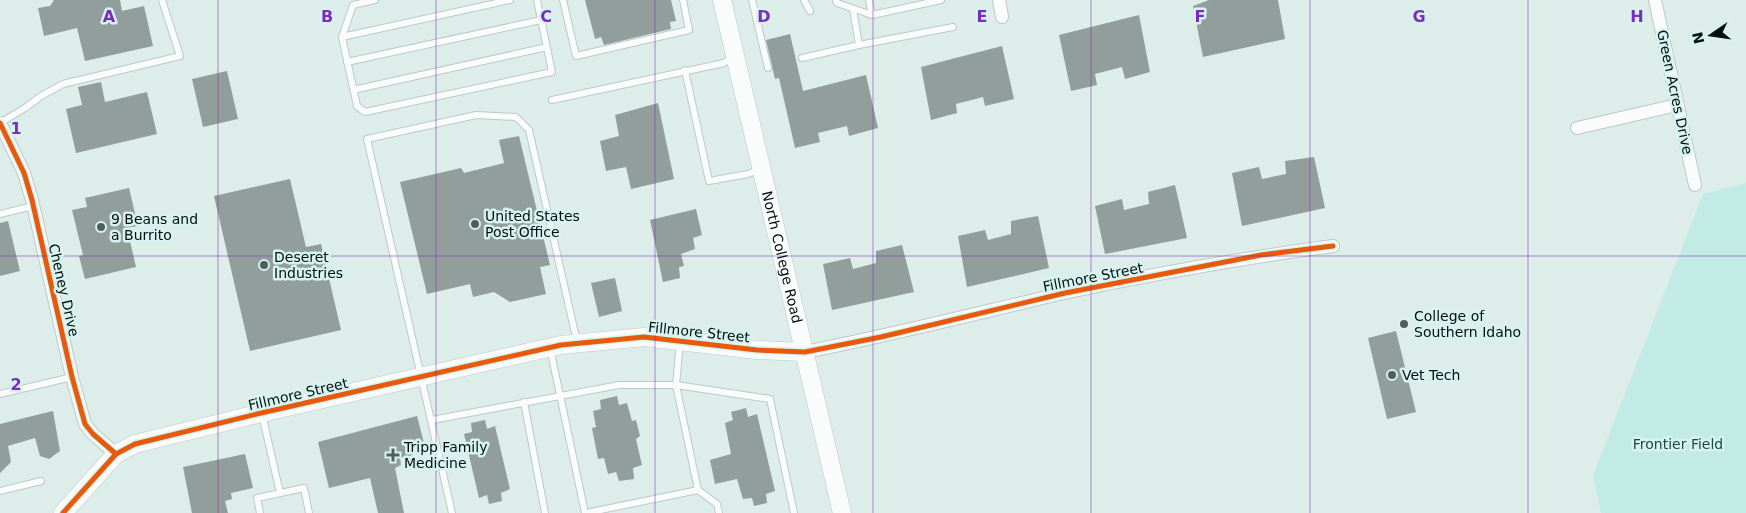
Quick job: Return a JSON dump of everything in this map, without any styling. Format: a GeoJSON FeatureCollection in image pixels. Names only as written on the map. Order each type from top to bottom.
{"type":"FeatureCollection","features":[{"type":"Feature","properties":{"kind":"street","name":"North College Road"},"geometry":{"type":"LineString","coordinates":[[722,0],[842,513]]}},
{"type":"Feature","properties":{"kind":"street"},"geometry":{"type":"LineString","coordinates":[[999,0],[1002,17]]}},
{"type":"Feature","properties":{"kind":"street","name":"Green Acres Drive"},"geometry":{"type":"LineString","coordinates":[[1655,0],[1695,185]]}},
{"type":"Feature","properties":{"kind":"street"},"geometry":{"type":"LineString","coordinates":[[1578,128],[1677,105]]}},
{"type":"Feature","properties":{"kind":"street","name":"Cheney Drive"},"geometry":{"type":"LineString","coordinates":[[0,123],[24,174],[34,206],[72,377],[86,424],[93,434],[116,454]]}},
{"type":"Feature","properties":{"kind":"street","name":"Fillmore Street"},"geometry":{"type":"LineString","coordinates":[[63,513],[116,454],[135,444],[261,413],[549,348],[578,343],[644,337],[758,350],[805,352],[881,337],[1066,293],[1261,256],[1333,246]]}},
{"type":"Feature","properties":{"kind":"lane"},"geometry":{"type":"LineString","coordinates":[[0,123],[63,84],[180,56],[162,0]]}},
{"type":"Feature","properties":{"kind":"lane"},"geometry":{"type":"LineString","coordinates":[[375,0],[353,5],[342,37],[357,106],[365,112],[552,72],[537,0]]}},
{"type":"Feature","properties":{"kind":"lane"},"geometry":{"type":"LineString","coordinates":[[342,37],[510,0]]}},
{"type":"Feature","properties":{"kind":"lane"},"geometry":{"type":"LineString","coordinates":[[564,0],[576,56],[689,30],[683,0]]}},
{"type":"Feature","properties":{"kind":"lane"},"geometry":{"type":"LineString","coordinates":[[752,0],[768,68]]}},
{"type":"Feature","properties":{"kind":"lane"},"geometry":{"type":"LineString","coordinates":[[804,0],[810,11]]}},
{"type":"Feature","properties":{"kind":"lane"},"geometry":{"type":"LineString","coordinates":[[836,0],[837,3],[872,15],[941,0]]}},
{"type":"Feature","properties":{"kind":"lane"},"geometry":{"type":"LineString","coordinates":[[869,0],[872,15]]}},
{"type":"Feature","properties":{"kind":"lane"},"geometry":{"type":"LineString","coordinates":[[853,8],[859,44]]}},
{"type":"Feature","properties":{"kind":"lane"},"geometry":{"type":"LineString","coordinates":[[347,62],[541,20]]}},
{"type":"Feature","properties":{"kind":"lane"},"geometry":{"type":"LineString","coordinates":[[802,58],[859,44],[953,27]]}},
{"type":"Feature","properties":{"kind":"lane"},"geometry":{"type":"LineString","coordinates":[[353,90],[547,47]]}},
{"type":"Feature","properties":{"kind":"lane"},"geometry":{"type":"LineString","coordinates":[[552,100],[724,62],[735,55]]}},
{"type":"Feature","properties":{"kind":"lane"},"geometry":{"type":"LineString","coordinates":[[685,70],[709,181],[748,174],[762,169]]}},
{"type":"Feature","properties":{"kind":"lane"},"geometry":{"type":"LineString","coordinates":[[452,513],[367,140],[476,115],[516,117],[529,130],[578,343]]}},
{"type":"Feature","properties":{"kind":"lane"},"geometry":{"type":"LineString","coordinates":[[0,214],[34,206]]}},
{"type":"Feature","properties":{"kind":"lane"},"geometry":{"type":"LineString","coordinates":[[680,341],[676,385],[698,490],[717,504],[720,513]]}},
{"type":"Feature","properties":{"kind":"lane"},"geometry":{"type":"LineString","coordinates":[[549,348],[586,513],[698,490]]}},
{"type":"Feature","properties":{"kind":"lane"},"geometry":{"type":"LineString","coordinates":[[0,394],[72,377]]}},
{"type":"Feature","properties":{"kind":"lane"},"geometry":{"type":"LineString","coordinates":[[432,420],[619,385],[676,385],[770,399],[794,513]]}},
{"type":"Feature","properties":{"kind":"lane"},"geometry":{"type":"LineString","coordinates":[[524,402],[545,513]]}},
{"type":"Feature","properties":{"kind":"lane"},"geometry":{"type":"LineString","coordinates":[[261,413],[280,493]]}},
{"type":"Feature","properties":{"kind":"lane"},"geometry":{"type":"LineString","coordinates":[[0,491],[41,481]]}},
{"type":"Feature","properties":{"kind":"lane"},"geometry":{"type":"LineString","coordinates":[[260,513],[257,498],[304,488],[309,513]]}},
{"type":"Feature","properties":{"kind":"green space","name":"Frontier Field"},"geometry":{"type":"Polygon","coordinates":[[[1746,183],[1746,513],[1601,513],[1593,475],[1703,194],[1746,183]]]}},
{"type":"Feature","properties":{"kind":"building"},"geometry":{"type":"Polygon","coordinates":[[[54,0],[120,0],[122,11],[144,6],[153,46],[85,61],[77,28],[44,36],[38,8],[50,6],[54,0]]]}},
{"type":"Feature","properties":{"kind":"building"},"geometry":{"type":"Polygon","coordinates":[[[585,0],[671,0],[676,21],[670,22],[671,29],[604,45],[601,37],[595,39],[585,0]]]}},
{"type":"Feature","properties":{"kind":"building"},"geometry":{"type":"Polygon","coordinates":[[[1209,0],[1278,0],[1285,39],[1203,57],[1193,6],[1209,0]]]}},
{"type":"Feature","properties":{"kind":"building"},"geometry":{"type":"Polygon","coordinates":[[[1139,15],[1150,72],[1125,79],[1122,67],[1095,74],[1097,85],[1071,91],[1059,35],[1139,15]]]}},
{"type":"Feature","properties":{"kind":"building"},"geometry":{"type":"Polygon","coordinates":[[[790,34],[803,91],[866,75],[878,128],[849,136],[847,126],[818,133],[820,142],[795,148],[779,78],[775,79],[766,40],[790,34]]]}},
{"type":"Feature","properties":{"kind":"building"},"geometry":{"type":"Polygon","coordinates":[[[1002,46],[1014,99],[985,106],[983,97],[956,104],[957,113],[931,120],[921,67],[1002,46]]]}},
{"type":"Feature","properties":{"kind":"building"},"geometry":{"type":"Polygon","coordinates":[[[227,71],[238,119],[203,127],[192,79],[227,71]]]}},
{"type":"Feature","properties":{"kind":"building"},"geometry":{"type":"Polygon","coordinates":[[[101,82],[105,102],[147,92],[157,134],[76,153],[66,109],[82,105],[78,87],[101,82]]]}},
{"type":"Feature","properties":{"kind":"building"},"geometry":{"type":"Polygon","coordinates":[[[658,103],[674,179],[631,189],[626,167],[606,171],[600,141],[619,136],[615,115],[658,103]]]}},
{"type":"Feature","properties":{"kind":"building","name":"United States Post Office"},"geometry":{"type":"Polygon","coordinates":[[[519,136],[550,265],[540,267],[546,294],[510,302],[494,292],[473,297],[470,284],[427,294],[400,182],[461,168],[464,173],[504,163],[499,140],[519,136]]]}},
{"type":"Feature","properties":{"kind":"building"},"geometry":{"type":"Polygon","coordinates":[[[1314,157],[1325,208],[1242,226],[1232,173],[1259,167],[1262,179],[1286,174],[1285,161],[1314,157]]]}},
{"type":"Feature","properties":{"kind":"building"},"geometry":{"type":"Polygon","coordinates":[[[290,179],[306,247],[321,244],[341,330],[250,351],[214,196],[290,179]]]}},
{"type":"Feature","properties":{"kind":"building"},"geometry":{"type":"Polygon","coordinates":[[[1175,185],[1187,238],[1105,254],[1095,206],[1122,199],[1124,210],[1149,204],[1148,192],[1175,185]]]}},
{"type":"Feature","properties":{"kind":"building"},"geometry":{"type":"Polygon","coordinates":[[[129,188],[138,226],[127,228],[136,267],[85,279],[79,256],[83,255],[72,210],[87,207],[85,198],[129,188]]]}},
{"type":"Feature","properties":{"kind":"building"},"geometry":{"type":"Polygon","coordinates":[[[696,209],[702,235],[693,238],[695,249],[681,254],[684,266],[679,267],[680,278],[663,282],[650,220],[696,209]]]}},
{"type":"Feature","properties":{"kind":"building"},"geometry":{"type":"Polygon","coordinates":[[[1038,216],[1049,268],[967,287],[958,236],[985,230],[988,240],[1011,234],[1011,221],[1038,216]]]}},
{"type":"Feature","properties":{"kind":"building"},"geometry":{"type":"Polygon","coordinates":[[[8,221],[20,271],[0,276],[0,223],[8,221]]]}},
{"type":"Feature","properties":{"kind":"building"},"geometry":{"type":"Polygon","coordinates":[[[902,245],[914,292],[832,310],[823,264],[850,258],[853,269],[876,263],[876,251],[902,245]]]}},
{"type":"Feature","properties":{"kind":"building"},"geometry":{"type":"Polygon","coordinates":[[[615,278],[622,311],[599,317],[591,283],[615,278]]]}},
{"type":"Feature","properties":{"kind":"building","name":"Vet Tech"},"geometry":{"type":"Polygon","coordinates":[[[1396,331],[1416,412],[1387,419],[1368,338],[1396,331]]]}},
{"type":"Feature","properties":{"kind":"building"},"geometry":{"type":"Polygon","coordinates":[[[617,396],[619,405],[627,403],[632,421],[636,420],[640,436],[636,439],[642,465],[633,468],[634,479],[619,481],[616,472],[608,474],[604,458],[598,459],[592,428],[596,427],[593,411],[601,409],[600,400],[617,396]]]}},
{"type":"Feature","properties":{"kind":"building"},"geometry":{"type":"Polygon","coordinates":[[[746,408],[748,417],[757,414],[775,491],[766,494],[767,503],[754,506],[752,498],[743,499],[737,479],[715,484],[710,460],[731,454],[725,423],[733,420],[731,412],[746,408]]]}},
{"type":"Feature","properties":{"kind":"building"},"geometry":{"type":"Polygon","coordinates":[[[53,411],[60,451],[49,459],[40,456],[35,438],[8,446],[11,462],[0,473],[0,424],[53,411]]]}},
{"type":"Feature","properties":{"kind":"building"},"geometry":{"type":"Polygon","coordinates":[[[417,416],[425,447],[413,449],[413,455],[400,458],[401,465],[395,468],[404,513],[378,513],[370,478],[329,488],[318,442],[417,416]]]}},
{"type":"Feature","properties":{"kind":"building"},"geometry":{"type":"Polygon","coordinates":[[[485,420],[487,429],[495,426],[510,489],[501,493],[502,501],[489,504],[487,495],[479,498],[464,434],[472,432],[471,423],[485,420]]]}},
{"type":"Feature","properties":{"kind":"building"},"geometry":{"type":"Polygon","coordinates":[[[245,454],[253,488],[231,493],[232,499],[225,501],[228,513],[192,513],[183,467],[245,454]]]}},
{"type":"Feature","properties":{"kind":"cycle path"},"geometry":{"type":"LineString","coordinates":[[0,123],[24,173],[32,200],[72,377],[85,424],[93,434],[116,454]]}},
{"type":"Feature","properties":{"kind":"cycle path"},"geometry":{"type":"LineString","coordinates":[[63,513],[116,454],[135,444],[261,413],[561,345],[644,337],[757,350],[805,352],[881,337],[1065,293],[1261,255],[1333,246]]}},
{"type":"Feature","properties":{"kind":"place","name":"United States Post Office"},"geometry":{"type":"Point","coordinates":[475,224]}},
{"type":"Feature","properties":{"kind":"place","name":"9 Beans and a Burrito"},"geometry":{"type":"Point","coordinates":[101,227]}},
{"type":"Feature","properties":{"kind":"place","name":"Deseret Industries"},"geometry":{"type":"Point","coordinates":[264,265]}},
{"type":"Feature","properties":{"kind":"place","name":"College of Southern Idaho"},"geometry":{"type":"Point","coordinates":[1404,324]}},
{"type":"Feature","properties":{"kind":"place","name":"Vet Tech"},"geometry":{"type":"Point","coordinates":[1392,375]}},
{"type":"Feature","properties":{"kind":"place","name":"Tripp Family Medicine"},"geometry":{"type":"Point","coordinates":[393,455]}}]}
